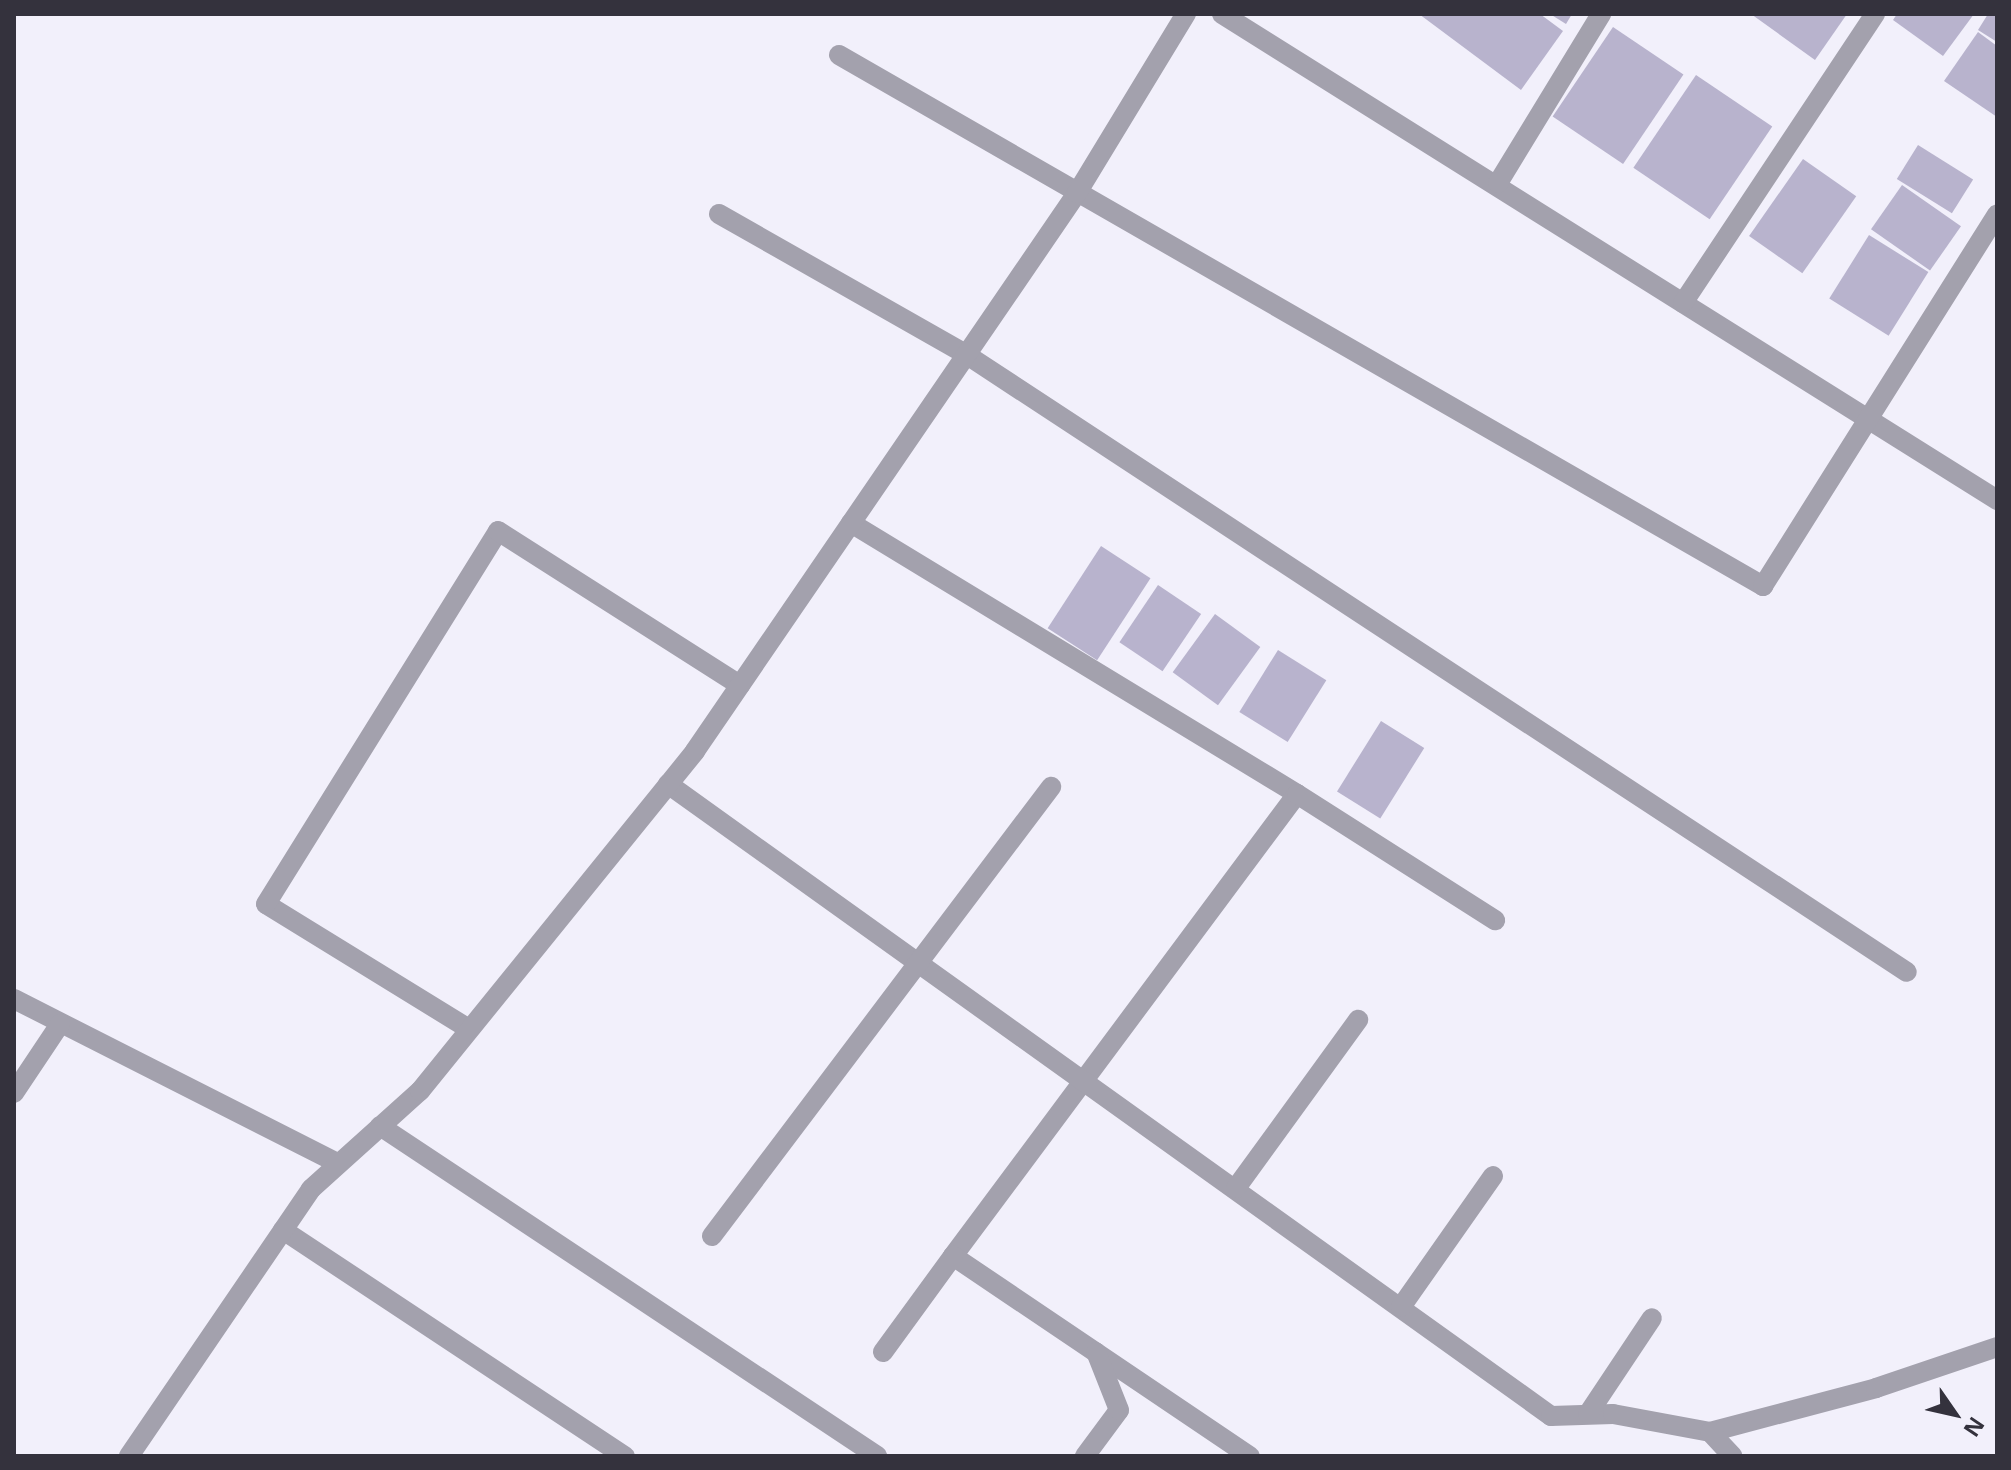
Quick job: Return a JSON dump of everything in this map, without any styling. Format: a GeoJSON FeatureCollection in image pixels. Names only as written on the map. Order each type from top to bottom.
{"type":"FeatureCollection","features":[{"type":"Feature","properties":{"kind":"street"},"geometry":{"type":"LineString","coordinates":[[129,1456],[311,1189],[420,1091],[668,784],[740,685],[1077,193],[1186,14]]}},
{"type":"Feature","properties":{"kind":"street"},"geometry":{"type":"LineString","coordinates":[[1222,14],[1498,183],[1997,500]]}},
{"type":"Feature","properties":{"kind":"street"},"geometry":{"type":"LineString","coordinates":[[1498,183],[1601,14]]}},
{"type":"Feature","properties":{"kind":"street"},"geometry":{"type":"LineString","coordinates":[[1683,303],[1875,14]]}},
{"type":"Feature","properties":{"kind":"street"},"geometry":{"type":"LineString","coordinates":[[839,55],[1763,586],[1867,419],[1989,246],[1997,215]]}},
{"type":"Feature","properties":{"kind":"street"},"geometry":{"type":"LineString","coordinates":[[719,214],[967,355],[1907,972]]}},
{"type":"Feature","properties":{"kind":"street"},"geometry":{"type":"LineString","coordinates":[[851,523],[1297,794],[1495,920]]}},
{"type":"Feature","properties":{"kind":"street"},"geometry":{"type":"LineString","coordinates":[[469,1029],[266,904],[498,531],[740,685]]}},
{"type":"Feature","properties":{"kind":"street"},"geometry":{"type":"LineString","coordinates":[[668,784],[1086,1078],[1551,1416],[1613,1414],[1710,1432],[1876,1388],[1997,1347]]}},
{"type":"Feature","properties":{"kind":"street"},"geometry":{"type":"LineString","coordinates":[[712,1236],[1051,787]]}},
{"type":"Feature","properties":{"kind":"street"},"geometry":{"type":"LineString","coordinates":[[883,1352],[1297,794]]}},
{"type":"Feature","properties":{"kind":"street"},"geometry":{"type":"LineString","coordinates":[[14,999],[339,1164]]}},
{"type":"Feature","properties":{"kind":"street"},"geometry":{"type":"LineString","coordinates":[[1236,1188],[1358,1020]]}},
{"type":"Feature","properties":{"kind":"street"},"geometry":{"type":"LineString","coordinates":[[14,1093],[60,1024]]}},
{"type":"Feature","properties":{"kind":"street"},"geometry":{"type":"LineString","coordinates":[[380,1126],[877,1456]]}},
{"type":"Feature","properties":{"kind":"street"},"geometry":{"type":"LineString","coordinates":[[303,1146],[311,1189]]}},
{"type":"Feature","properties":{"kind":"street"},"geometry":{"type":"LineString","coordinates":[[1401,1307],[1493,1176]]}},
{"type":"Feature","properties":{"kind":"street"},"geometry":{"type":"LineString","coordinates":[[283,1230],[625,1456]]}},
{"type":"Feature","properties":{"kind":"street"},"geometry":{"type":"LineString","coordinates":[[953,1256],[1250,1456]]}},
{"type":"Feature","properties":{"kind":"street"},"geometry":{"type":"LineString","coordinates":[[1588,1414],[1652,1318]]}},
{"type":"Feature","properties":{"kind":"street"},"geometry":{"type":"LineString","coordinates":[[1085,1456],[1119,1410],[1096,1352]]}},
{"type":"Feature","properties":{"kind":"street"},"geometry":{"type":"LineString","coordinates":[[1710,1432],[1732,1456]]}},
{"type":"Feature","properties":{"kind":"building"},"geometry":{"type":"Polygon","coordinates":[[[1419,14],[1540,14],[1563,31],[1521,90],[1419,14]]]}},
{"type":"Feature","properties":{"kind":"building"},"geometry":{"type":"Polygon","coordinates":[[[1550,14],[1572,14],[1566,24],[1550,14]]]}},
{"type":"Feature","properties":{"kind":"building"},"geometry":{"type":"Polygon","coordinates":[[[1751,14],[1847,14],[1815,60],[1751,14]]]}},
{"type":"Feature","properties":{"kind":"building"},"geometry":{"type":"Polygon","coordinates":[[[1897,14],[1974,14],[1943,56],[1893,20],[1897,14]]]}},
{"type":"Feature","properties":{"kind":"building"},"geometry":{"type":"Polygon","coordinates":[[[1988,14],[1997,14],[1997,42],[1978,30],[1988,14]]]}},
{"type":"Feature","properties":{"kind":"building"},"geometry":{"type":"Polygon","coordinates":[[[1613,27],[1683,75],[1623,164],[1553,117],[1613,27]]]}},
{"type":"Feature","properties":{"kind":"building"},"geometry":{"type":"Polygon","coordinates":[[[1978,32],[1997,46],[1997,117],[1944,81],[1978,32]]]}},
{"type":"Feature","properties":{"kind":"building"},"geometry":{"type":"Polygon","coordinates":[[[1696,75],[1772,126],[1710,219],[1633,168],[1696,75]]]}},
{"type":"Feature","properties":{"kind":"building"},"geometry":{"type":"Polygon","coordinates":[[[1918,145],[1973,179],[1952,213],[1897,179],[1918,145]]]}},
{"type":"Feature","properties":{"kind":"building"},"geometry":{"type":"Polygon","coordinates":[[[1803,159],[1856,196],[1802,273],[1749,236],[1803,159]]]}},
{"type":"Feature","properties":{"kind":"building"},"geometry":{"type":"Polygon","coordinates":[[[1902,185],[1961,226],[1930,271],[1871,229],[1902,185]]]}},
{"type":"Feature","properties":{"kind":"building"},"geometry":{"type":"Polygon","coordinates":[[[1869,235],[1928,272],[1889,336],[1829,299],[1869,235]]]}},
{"type":"Feature","properties":{"kind":"building"},"geometry":{"type":"Polygon","coordinates":[[[1101,546],[1150,578],[1097,660],[1048,628],[1101,546]]]}},
{"type":"Feature","properties":{"kind":"building"},"geometry":{"type":"Polygon","coordinates":[[[1158,585],[1201,614],[1163,671],[1119,642],[1158,585]]]}},
{"type":"Feature","properties":{"kind":"building"},"geometry":{"type":"Polygon","coordinates":[[[1215,614],[1260,647],[1218,705],[1173,672],[1215,614]]]}},
{"type":"Feature","properties":{"kind":"building"},"geometry":{"type":"Polygon","coordinates":[[[1278,650],[1326,680],[1288,742],[1239,712],[1278,650]]]}},
{"type":"Feature","properties":{"kind":"building"},"geometry":{"type":"Polygon","coordinates":[[[1381,721],[1424,748],[1380,818],[1337,791],[1381,721]]]}}]}
